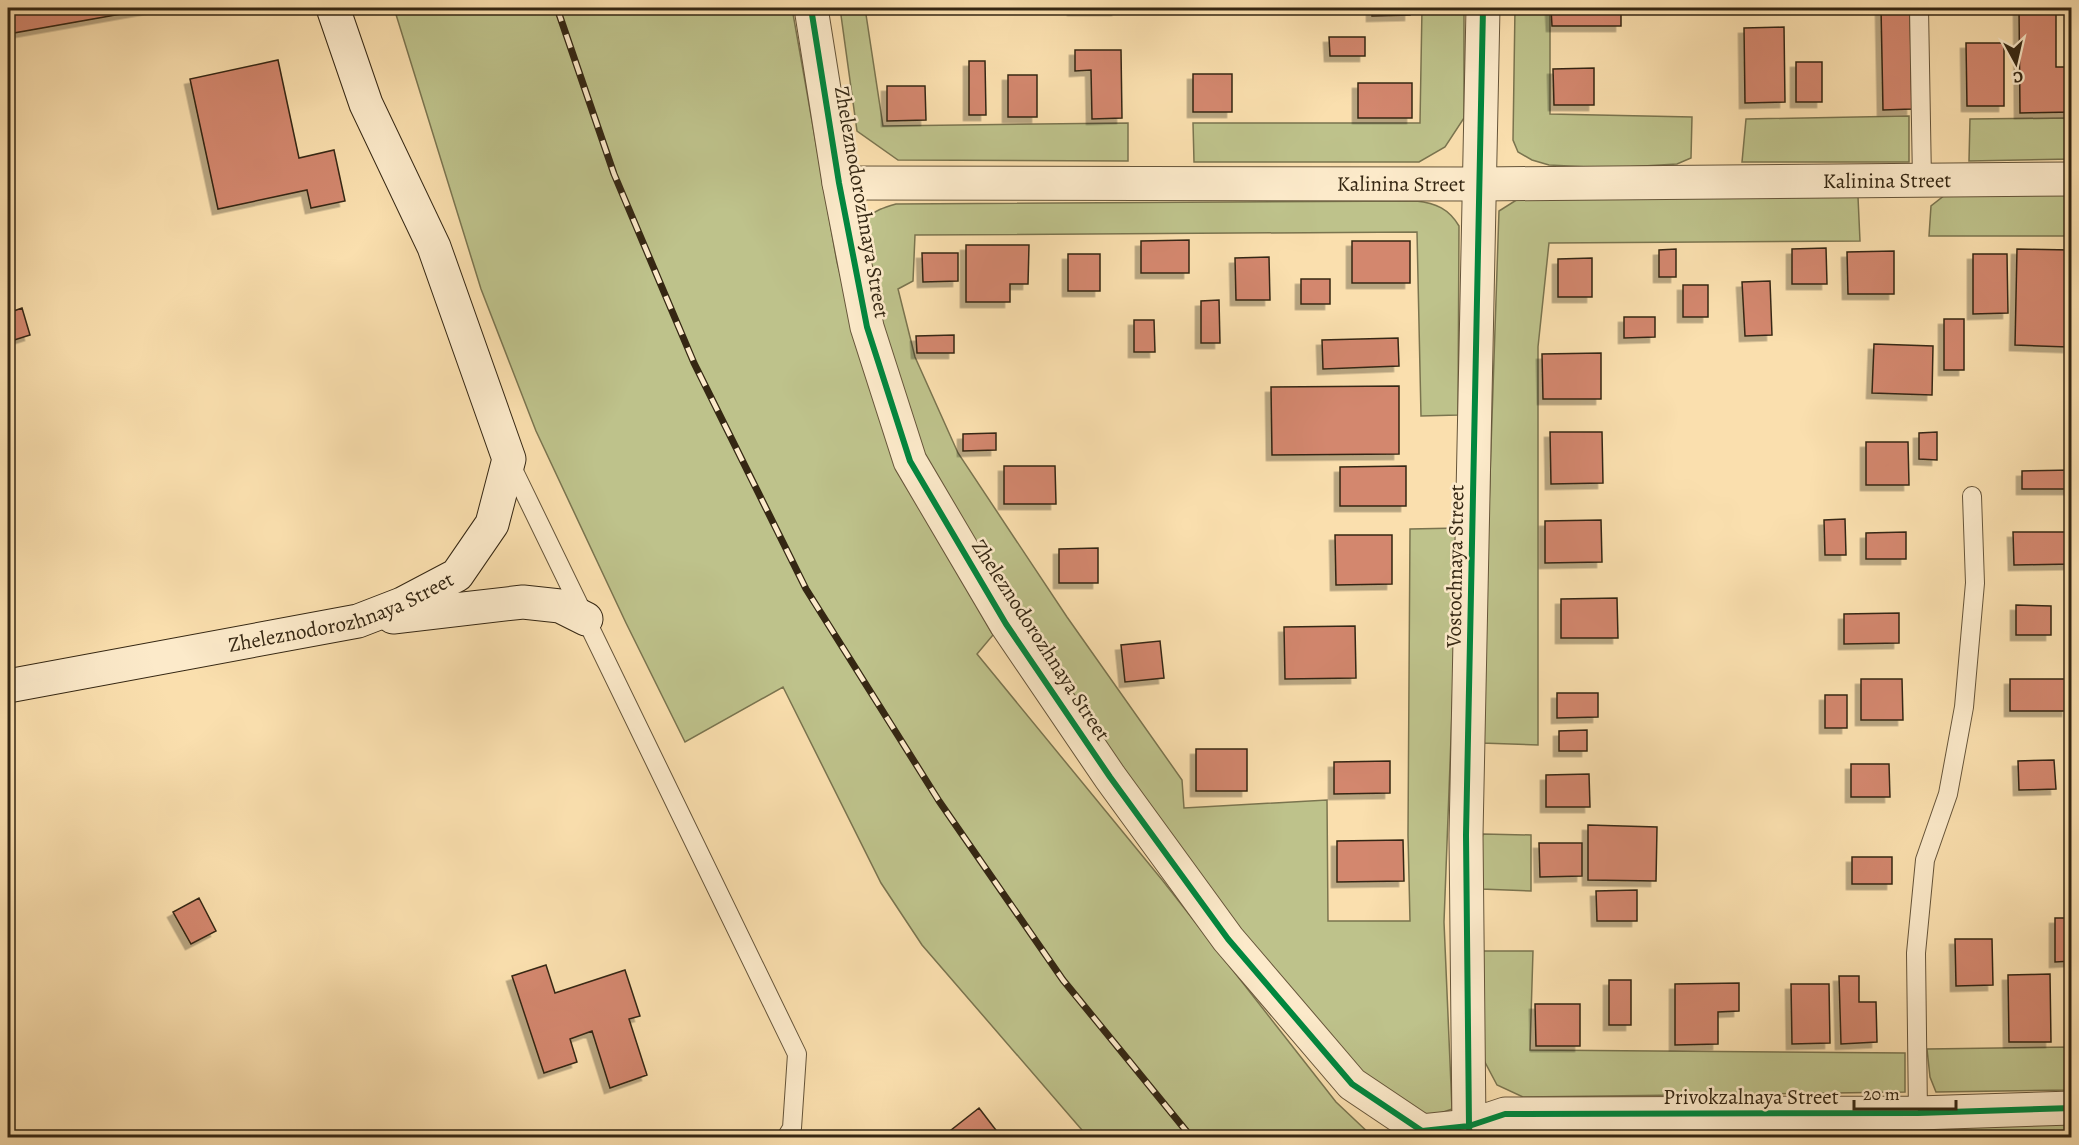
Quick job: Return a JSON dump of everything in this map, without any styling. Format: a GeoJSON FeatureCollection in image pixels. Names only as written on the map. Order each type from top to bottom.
{"type":"FeatureCollection","features":[{"type":"Feature","properties":{"kind":"street"},"geometry":{"type":"LineString","coordinates":[[333,8],[366,104],[434,247],[509,459]]}},
{"type":"Feature","properties":{"kind":"street","name":"Zheleznodorozhnaya Street"},"geometry":{"type":"LineString","coordinates":[[811,8],[839,183],[867,327],[910,461],[1006,624],[1110,777],[1228,939],[1352,1084],[1422,1131],[1469,1132]]}},
{"type":"Feature","properties":{"kind":"street","name":"Vostochnaya Street"},"geometry":{"type":"LineString","coordinates":[[1469,1132],[1466,835],[1483,8]]}},
{"type":"Feature","properties":{"kind":"street","name":"Kalinina Street"},"geometry":{"type":"LineString","coordinates":[[839,183],[1480,184],[2072,179]]}},
{"type":"Feature","properties":{"kind":"street","name":"Zheleznodorozhnaya Street"},"geometry":{"type":"LineString","coordinates":[[8,686],[358,621],[402,604],[457,575],[492,524],[509,459]]}},
{"type":"Feature","properties":{"kind":"street"},"geometry":{"type":"LineString","coordinates":[[358,621],[523,603],[560,606],[586,619]]}},
{"type":"Feature","properties":{"kind":"street","name":"Privokzalnaya Street"},"geometry":{"type":"LineString","coordinates":[[1469,1132],[1505,1114],[1918,1113],[2072,1108]]}},
{"type":"Feature","properties":{"kind":"lane"},"geometry":{"type":"LineString","coordinates":[[1919,8],[1922,181]]}},
{"type":"Feature","properties":{"kind":"lane"},"geometry":{"type":"LineString","coordinates":[[509,459],[797,1054],[792,1128],[786,1137]]}},
{"type":"Feature","properties":{"kind":"lane"},"geometry":{"type":"LineString","coordinates":[[1918,1113],[1916,953],[1925,860],[1948,794],[1964,707],[1975,583],[1972,496]]}},
{"type":"Feature","properties":{"kind":"green space"},"geometry":{"type":"Polygon","coordinates":[[[394,8],[792,8],[837,262],[860,352],[910,486],[993,635],[977,654],[1163,881],[1336,1102],[1373,1137],[1088,1137],[922,945],[881,883],[783,687],[685,742],[536,431],[481,289],[394,8]]]}},
{"type":"Feature","properties":{"kind":"green space"},"geometry":{"type":"Polygon","coordinates":[[[840,8],[865,8],[883,126],[1128,123],[1128,161],[898,160],[857,131],[840,8]]]}},
{"type":"Feature","properties":{"kind":"green space"},"geometry":{"type":"Polygon","coordinates":[[[1422,8],[1464,8],[1464,118],[1445,147],[1419,162],[1194,162],[1193,123],[1420,123],[1422,8]]]}},
{"type":"Feature","properties":{"kind":"green space"},"geometry":{"type":"Polygon","coordinates":[[[1515,8],[1550,8],[1550,114],[1692,117],[1691,158],[1677,164],[1609,168],[1549,165],[1532,160],[1518,152],[1513,140],[1515,8]]]}},
{"type":"Feature","properties":{"kind":"green space"},"geometry":{"type":"Polygon","coordinates":[[[1909,116],[1909,162],[1742,162],[1746,119],[1909,116]]]}},
{"type":"Feature","properties":{"kind":"green space"},"geometry":{"type":"Polygon","coordinates":[[[2071,118],[2071,159],[1969,161],[1970,119],[2071,118]]]}},
{"type":"Feature","properties":{"kind":"green space"},"geometry":{"type":"Polygon","coordinates":[[[2071,191],[2071,236],[1929,236],[1931,206],[1945,195],[2071,191]]]}},
{"type":"Feature","properties":{"kind":"green space"},"geometry":{"type":"Polygon","coordinates":[[[1554,193],[1858,197],[1860,241],[1549,243],[1538,347],[1538,745],[1481,743],[1499,211],[1518,199],[1554,193]]]}},
{"type":"Feature","properties":{"kind":"green space"},"geometry":{"type":"Polygon","coordinates":[[[1416,201],[1430,203],[1441,208],[1451,215],[1459,226],[1458,415],[1421,416],[1417,232],[915,235],[913,281],[898,289],[915,357],[958,453],[1067,617],[1182,780],[1184,808],[1327,800],[1328,921],[1410,921],[1408,835],[1410,529],[1459,528],[1444,922],[1452,1109],[1424,1119],[1341,1056],[1263,962],[1087,726],[923,466],[895,389],[862,243],[865,226],[870,216],[874,212],[896,204],[1416,201]]]}},
{"type":"Feature","properties":{"kind":"green space"},"geometry":{"type":"Polygon","coordinates":[[[1483,834],[1531,835],[1531,891],[1481,889],[1480,846],[1483,834]]]}},
{"type":"Feature","properties":{"kind":"green space"},"geometry":{"type":"Polygon","coordinates":[[[1478,951],[1533,951],[1530,1050],[1905,1053],[1905,1092],[1523,1097],[1497,1085],[1478,1049],[1478,951]]]}},
{"type":"Feature","properties":{"kind":"green space"},"geometry":{"type":"Polygon","coordinates":[[[2071,1047],[2071,1090],[1936,1092],[1930,1077],[1927,1049],[2071,1047]]]}},
{"type":"Feature","properties":{"kind":"green space"},"geometry":{"type":"Polygon","coordinates":[[[2072,1120],[2071,1138],[1505,1138],[1507,1134],[1527,1124],[2072,1120]]]}},
{"type":"Feature","properties":{"kind":"building"},"geometry":{"type":"Polygon","coordinates":[[[8,8],[155,8],[8,34],[8,8]]]}},
{"type":"Feature","properties":{"kind":"building"},"geometry":{"type":"Polygon","coordinates":[[[1073,8],[1117,8],[1117,10],[1073,10],[1073,8]]]}},
{"type":"Feature","properties":{"kind":"building"},"geometry":{"type":"Polygon","coordinates":[[[1372,8],[1410,8],[1410,15],[1372,16],[1372,8]]]}},
{"type":"Feature","properties":{"kind":"building"},"geometry":{"type":"Polygon","coordinates":[[[1551,8],[1621,8],[1621,26],[1552,26],[1551,8]]]}},
{"type":"Feature","properties":{"kind":"building"},"geometry":{"type":"Polygon","coordinates":[[[1881,8],[1910,8],[1912,109],[1883,110],[1881,8]]]}},
{"type":"Feature","properties":{"kind":"building"},"geometry":{"type":"Polygon","coordinates":[[[2019,8],[2056,8],[2056,67],[2072,67],[2072,112],[2020,113],[2019,8]]]}},
{"type":"Feature","properties":{"kind":"building"},"geometry":{"type":"Polygon","coordinates":[[[1784,27],[1785,102],[1745,103],[1744,28],[1784,27]]]}},
{"type":"Feature","properties":{"kind":"building"},"geometry":{"type":"Polygon","coordinates":[[[1329,37],[1365,37],[1365,56],[1330,56],[1329,37]]]}},
{"type":"Feature","properties":{"kind":"building"},"geometry":{"type":"Polygon","coordinates":[[[1966,43],[2004,43],[2004,106],[1967,106],[1966,43]]]}},
{"type":"Feature","properties":{"kind":"building"},"geometry":{"type":"Polygon","coordinates":[[[1075,50],[1121,50],[1122,118],[1092,119],[1091,70],[1075,71],[1075,50]]]}},
{"type":"Feature","properties":{"kind":"building"},"geometry":{"type":"Polygon","coordinates":[[[278,60],[299,158],[334,150],[345,201],[311,208],[307,190],[218,209],[190,79],[278,60]]]}},
{"type":"Feature","properties":{"kind":"building"},"geometry":{"type":"Polygon","coordinates":[[[969,61],[985,61],[986,115],[969,115],[969,61]]]}},
{"type":"Feature","properties":{"kind":"building"},"geometry":{"type":"Polygon","coordinates":[[[1796,62],[1822,62],[1822,102],[1796,102],[1796,62]]]}},
{"type":"Feature","properties":{"kind":"building"},"geometry":{"type":"Polygon","coordinates":[[[1594,68],[1594,105],[1554,105],[1553,69],[1594,68]]]}},
{"type":"Feature","properties":{"kind":"building"},"geometry":{"type":"Polygon","coordinates":[[[1193,74],[1232,74],[1232,112],[1193,112],[1193,74]]]}},
{"type":"Feature","properties":{"kind":"building"},"geometry":{"type":"Polygon","coordinates":[[[1008,75],[1037,75],[1037,117],[1008,117],[1008,75]]]}},
{"type":"Feature","properties":{"kind":"building"},"geometry":{"type":"Polygon","coordinates":[[[1358,83],[1412,83],[1412,118],[1358,118],[1358,83]]]}},
{"type":"Feature","properties":{"kind":"building"},"geometry":{"type":"Polygon","coordinates":[[[887,86],[925,86],[926,120],[887,121],[887,86]]]}},
{"type":"Feature","properties":{"kind":"building"},"geometry":{"type":"Polygon","coordinates":[[[1189,240],[1189,273],[1141,273],[1141,241],[1189,240]]]}},
{"type":"Feature","properties":{"kind":"building"},"geometry":{"type":"Polygon","coordinates":[[[1352,241],[1410,241],[1410,283],[1352,283],[1352,241]]]}},
{"type":"Feature","properties":{"kind":"building"},"geometry":{"type":"Polygon","coordinates":[[[966,245],[1029,245],[1028,284],[1010,284],[1010,302],[966,302],[966,245]]]}},
{"type":"Feature","properties":{"kind":"building"},"geometry":{"type":"Polygon","coordinates":[[[1826,248],[1827,284],[1792,284],[1792,249],[1826,248]]]}},
{"type":"Feature","properties":{"kind":"building"},"geometry":{"type":"Polygon","coordinates":[[[1676,249],[1676,277],[1659,277],[1659,250],[1676,249]]]}},
{"type":"Feature","properties":{"kind":"building"},"geometry":{"type":"Polygon","coordinates":[[[2017,249],[2070,250],[2068,347],[2015,345],[2017,249]]]}},
{"type":"Feature","properties":{"kind":"building"},"geometry":{"type":"Polygon","coordinates":[[[1894,251],[1894,294],[1848,294],[1847,252],[1894,251]]]}},
{"type":"Feature","properties":{"kind":"building"},"geometry":{"type":"Polygon","coordinates":[[[922,253],[958,253],[958,281],[923,282],[922,253]]]}},
{"type":"Feature","properties":{"kind":"building"},"geometry":{"type":"Polygon","coordinates":[[[1068,254],[1100,254],[1100,291],[1068,291],[1068,254]]]}},
{"type":"Feature","properties":{"kind":"building"},"geometry":{"type":"Polygon","coordinates":[[[1973,254],[2007,254],[2008,313],[1973,314],[1973,254]]]}},
{"type":"Feature","properties":{"kind":"building"},"geometry":{"type":"Polygon","coordinates":[[[1269,257],[1270,300],[1236,300],[1235,258],[1269,257]]]}},
{"type":"Feature","properties":{"kind":"building"},"geometry":{"type":"Polygon","coordinates":[[[1592,258],[1592,297],[1558,297],[1558,259],[1592,258]]]}},
{"type":"Feature","properties":{"kind":"building"},"geometry":{"type":"Polygon","coordinates":[[[1301,279],[1330,279],[1330,304],[1301,304],[1301,279]]]}},
{"type":"Feature","properties":{"kind":"building"},"geometry":{"type":"Polygon","coordinates":[[[1770,281],[1772,335],[1745,336],[1742,282],[1770,281]]]}},
{"type":"Feature","properties":{"kind":"building"},"geometry":{"type":"Polygon","coordinates":[[[1683,285],[1708,285],[1708,317],[1683,317],[1683,285]]]}},
{"type":"Feature","properties":{"kind":"building"},"geometry":{"type":"Polygon","coordinates":[[[1219,300],[1220,343],[1201,343],[1201,301],[1219,300]]]}},
{"type":"Feature","properties":{"kind":"building"},"geometry":{"type":"Polygon","coordinates":[[[22,308],[30,335],[8,342],[8,313],[22,308]]]}},
{"type":"Feature","properties":{"kind":"building"},"geometry":{"type":"Polygon","coordinates":[[[1624,317],[1655,317],[1655,337],[1624,338],[1624,317]]]}},
{"type":"Feature","properties":{"kind":"building"},"geometry":{"type":"Polygon","coordinates":[[[1944,319],[1964,319],[1964,370],[1944,370],[1944,319]]]}},
{"type":"Feature","properties":{"kind":"building"},"geometry":{"type":"Polygon","coordinates":[[[1134,320],[1154,320],[1155,352],[1134,352],[1134,320]]]}},
{"type":"Feature","properties":{"kind":"building"},"geometry":{"type":"Polygon","coordinates":[[[954,335],[954,353],[917,353],[916,336],[954,335]]]}},
{"type":"Feature","properties":{"kind":"building"},"geometry":{"type":"Polygon","coordinates":[[[1398,338],[1399,366],[1323,369],[1322,340],[1398,338]]]}},
{"type":"Feature","properties":{"kind":"building"},"geometry":{"type":"Polygon","coordinates":[[[1874,344],[1933,346],[1932,395],[1872,393],[1874,344]]]}},
{"type":"Feature","properties":{"kind":"building"},"geometry":{"type":"Polygon","coordinates":[[[1601,353],[1601,399],[1543,399],[1542,354],[1601,353]]]}},
{"type":"Feature","properties":{"kind":"building"},"geometry":{"type":"Polygon","coordinates":[[[1399,386],[1399,454],[1272,455],[1271,387],[1399,386]]]}},
{"type":"Feature","properties":{"kind":"building"},"geometry":{"type":"Polygon","coordinates":[[[1550,432],[1602,432],[1603,483],[1551,484],[1550,432]]]}},
{"type":"Feature","properties":{"kind":"building"},"geometry":{"type":"Polygon","coordinates":[[[1937,432],[1937,460],[1919,459],[1919,433],[1937,432]]]}},
{"type":"Feature","properties":{"kind":"building"},"geometry":{"type":"Polygon","coordinates":[[[996,433],[996,450],[963,451],[963,434],[996,433]]]}},
{"type":"Feature","properties":{"kind":"building"},"geometry":{"type":"Polygon","coordinates":[[[1866,442],[1908,442],[1909,485],[1866,485],[1866,442]]]}},
{"type":"Feature","properties":{"kind":"building"},"geometry":{"type":"Polygon","coordinates":[[[1004,466],[1055,466],[1056,504],[1004,504],[1004,466]]]}},
{"type":"Feature","properties":{"kind":"building"},"geometry":{"type":"Polygon","coordinates":[[[1406,466],[1406,506],[1340,506],[1340,467],[1406,466]]]}},
{"type":"Feature","properties":{"kind":"building"},"geometry":{"type":"Polygon","coordinates":[[[2072,470],[2072,489],[2022,489],[2022,471],[2072,470]]]}},
{"type":"Feature","properties":{"kind":"building"},"geometry":{"type":"Polygon","coordinates":[[[1845,519],[1846,555],[1825,555],[1824,520],[1845,519]]]}},
{"type":"Feature","properties":{"kind":"building"},"geometry":{"type":"Polygon","coordinates":[[[1601,520],[1602,562],[1545,563],[1545,521],[1601,520]]]}},
{"type":"Feature","properties":{"kind":"building"},"geometry":{"type":"Polygon","coordinates":[[[1906,532],[1906,559],[1866,559],[1866,533],[1906,532]]]}},
{"type":"Feature","properties":{"kind":"building"},"geometry":{"type":"Polygon","coordinates":[[[2013,532],[2072,532],[2072,564],[2014,565],[2013,532]]]}},
{"type":"Feature","properties":{"kind":"building"},"geometry":{"type":"Polygon","coordinates":[[[1335,535],[1392,535],[1392,584],[1336,585],[1335,535]]]}},
{"type":"Feature","properties":{"kind":"building"},"geometry":{"type":"Polygon","coordinates":[[[1098,548],[1098,583],[1059,583],[1059,549],[1098,548]]]}},
{"type":"Feature","properties":{"kind":"building"},"geometry":{"type":"Polygon","coordinates":[[[1617,598],[1618,638],[1561,638],[1561,599],[1617,598]]]}},
{"type":"Feature","properties":{"kind":"building"},"geometry":{"type":"Polygon","coordinates":[[[2016,605],[2051,606],[2051,635],[2016,635],[2016,605]]]}},
{"type":"Feature","properties":{"kind":"building"},"geometry":{"type":"Polygon","coordinates":[[[1899,613],[1899,643],[1844,644],[1844,614],[1899,613]]]}},
{"type":"Feature","properties":{"kind":"building"},"geometry":{"type":"Polygon","coordinates":[[[1355,626],[1356,678],[1285,679],[1284,627],[1355,626]]]}},
{"type":"Feature","properties":{"kind":"building"},"geometry":{"type":"Polygon","coordinates":[[[1160,641],[1164,678],[1125,682],[1121,645],[1160,641]]]}},
{"type":"Feature","properties":{"kind":"building"},"geometry":{"type":"Polygon","coordinates":[[[1861,679],[1902,679],[1903,720],[1861,720],[1861,679]]]}},
{"type":"Feature","properties":{"kind":"building"},"geometry":{"type":"Polygon","coordinates":[[[2010,679],[2067,679],[2067,711],[2010,711],[2010,679]]]}},
{"type":"Feature","properties":{"kind":"building"},"geometry":{"type":"Polygon","coordinates":[[[1557,693],[1598,693],[1598,717],[1557,718],[1557,693]]]}},
{"type":"Feature","properties":{"kind":"building"},"geometry":{"type":"Polygon","coordinates":[[[1825,695],[1847,695],[1847,728],[1825,728],[1825,695]]]}},
{"type":"Feature","properties":{"kind":"building"},"geometry":{"type":"Polygon","coordinates":[[[1587,730],[1587,751],[1559,751],[1559,731],[1587,730]]]}},
{"type":"Feature","properties":{"kind":"building"},"geometry":{"type":"Polygon","coordinates":[[[1196,749],[1247,749],[1247,791],[1196,791],[1196,749]]]}},
{"type":"Feature","properties":{"kind":"building"},"geometry":{"type":"Polygon","coordinates":[[[2054,760],[2056,789],[2019,790],[2018,761],[2054,760]]]}},
{"type":"Feature","properties":{"kind":"building"},"geometry":{"type":"Polygon","coordinates":[[[1390,761],[1390,793],[1334,794],[1334,762],[1390,761]]]}},
{"type":"Feature","properties":{"kind":"building"},"geometry":{"type":"Polygon","coordinates":[[[1851,764],[1889,764],[1890,797],[1851,797],[1851,764]]]}},
{"type":"Feature","properties":{"kind":"building"},"geometry":{"type":"Polygon","coordinates":[[[1589,774],[1590,807],[1546,807],[1546,775],[1589,774]]]}},
{"type":"Feature","properties":{"kind":"building"},"geometry":{"type":"Polygon","coordinates":[[[1588,825],[1657,827],[1656,881],[1588,880],[1588,825]]]}},
{"type":"Feature","properties":{"kind":"building"},"geometry":{"type":"Polygon","coordinates":[[[1403,840],[1404,881],[1337,882],[1337,841],[1403,840]]]}},
{"type":"Feature","properties":{"kind":"building"},"geometry":{"type":"Polygon","coordinates":[[[1539,843],[1582,843],[1582,876],[1540,877],[1539,843]]]}},
{"type":"Feature","properties":{"kind":"building"},"geometry":{"type":"Polygon","coordinates":[[[1852,857],[1892,857],[1892,884],[1852,884],[1852,857]]]}},
{"type":"Feature","properties":{"kind":"building"},"geometry":{"type":"Polygon","coordinates":[[[1637,890],[1637,921],[1597,921],[1596,891],[1637,890]]]}},
{"type":"Feature","properties":{"kind":"building"},"geometry":{"type":"Polygon","coordinates":[[[199,898],[216,931],[191,944],[173,912],[199,898]]]}},
{"type":"Feature","properties":{"kind":"building"},"geometry":{"type":"Polygon","coordinates":[[[2055,918],[2072,918],[2072,961],[2055,962],[2055,918]]]}},
{"type":"Feature","properties":{"kind":"building"},"geometry":{"type":"Polygon","coordinates":[[[1955,939],[1992,939],[1993,985],[1956,986],[1955,939]]]}},
{"type":"Feature","properties":{"kind":"building"},"geometry":{"type":"Polygon","coordinates":[[[546,965],[555,993],[625,970],[640,1016],[629,1019],[647,1075],[610,1088],[592,1031],[570,1039],[577,1062],[544,1073],[512,976],[546,965]]]}},
{"type":"Feature","properties":{"kind":"building"},"geometry":{"type":"Polygon","coordinates":[[[2050,974],[2051,1042],[2009,1042],[2008,975],[2050,974]]]}},
{"type":"Feature","properties":{"kind":"building"},"geometry":{"type":"Polygon","coordinates":[[[1839,976],[1859,976],[1859,1002],[1876,1002],[1877,1042],[1841,1044],[1839,976]]]}},
{"type":"Feature","properties":{"kind":"building"},"geometry":{"type":"Polygon","coordinates":[[[1609,980],[1631,980],[1631,1025],[1609,1025],[1609,980]]]}},
{"type":"Feature","properties":{"kind":"building"},"geometry":{"type":"Polygon","coordinates":[[[1739,983],[1739,1011],[1718,1012],[1718,1044],[1675,1045],[1675,984],[1739,983]]]}},
{"type":"Feature","properties":{"kind":"building"},"geometry":{"type":"Polygon","coordinates":[[[1791,984],[1829,984],[1830,1043],[1792,1044],[1791,984]]]}},
{"type":"Feature","properties":{"kind":"building"},"geometry":{"type":"Polygon","coordinates":[[[1535,1004],[1580,1004],[1580,1046],[1536,1046],[1535,1004]]]}},
{"type":"Feature","properties":{"kind":"building"},"geometry":{"type":"Polygon","coordinates":[[[979,1108],[1002,1138],[941,1138],[979,1108]]]}},
{"type":"Feature","properties":{"kind":"railway"},"geometry":{"type":"LineString","coordinates":[[557,8],[614,174],[694,363],[806,589],[939,801],[1063,980],[1192,1138]]}},
{"type":"Feature","properties":{"kind":"cycle path"},"geometry":{"type":"LineString","coordinates":[[811,8],[839,183],[867,327],[910,461],[1006,624],[1110,777],[1228,939],[1352,1084],[1422,1131],[1469,1126],[1470,1138]]}},
{"type":"Feature","properties":{"kind":"cycle path"},"geometry":{"type":"LineString","coordinates":[[1483,8],[1466,835],[1469,1126],[1505,1114],[1918,1113],[2072,1108]]}}]}
